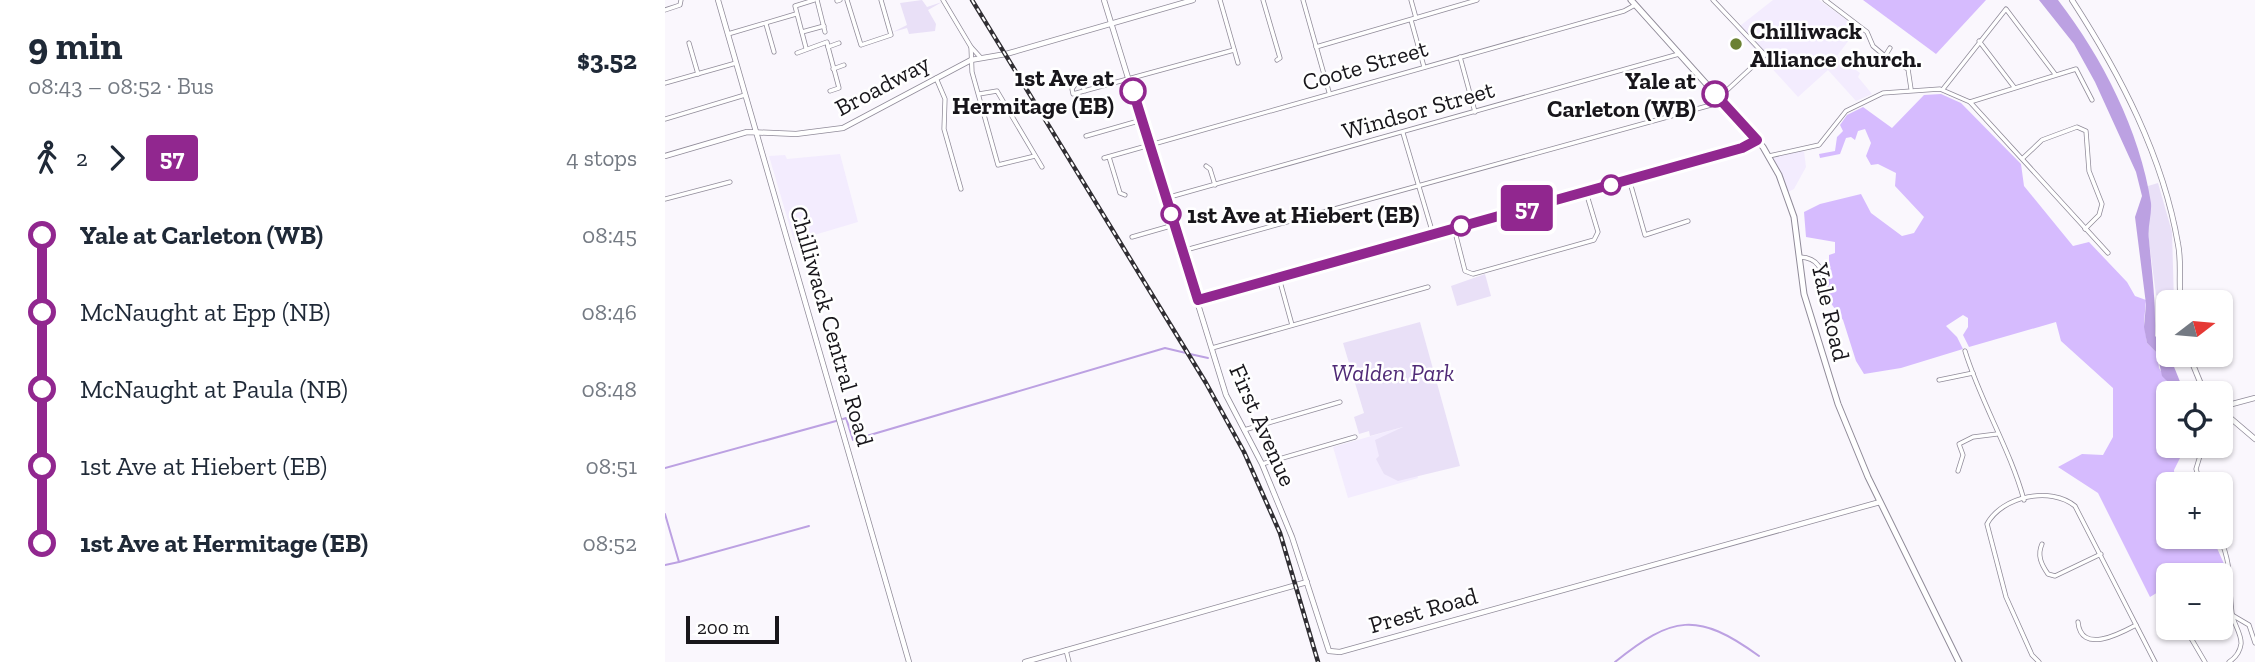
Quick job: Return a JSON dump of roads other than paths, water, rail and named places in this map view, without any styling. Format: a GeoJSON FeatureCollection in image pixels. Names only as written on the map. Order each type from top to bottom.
{"type":"FeatureCollection","features":[{"type":"Feature","properties":{"kind":"main road","name":"Yale Road"},"geometry":{"type":"LineString","coordinates":[[1633,2],[1769,156],[1794,217],[1804,294],[1831,384],[1880,502],[1959,662]]}},
{"type":"Feature","properties":{"kind":"street"},"geometry":{"type":"LineString","coordinates":[[665,10],[680,5],[681,0]]}},
{"type":"Feature","properties":{"kind":"street","name":"Chilliwack Central Road"},"geometry":{"type":"LineString","coordinates":[[718,0],[909,662]]}},
{"type":"Feature","properties":{"kind":"street"},"geometry":{"type":"LineString","coordinates":[[806,48],[795,6],[816,0],[825,32]]}},
{"type":"Feature","properties":{"kind":"street"},"geometry":{"type":"LineString","coordinates":[[847,0],[861,46],[891,35],[881,0]]}},
{"type":"Feature","properties":{"kind":"street"},"geometry":{"type":"LineString","coordinates":[[943,0],[971,47],[981,58]]}},
{"type":"Feature","properties":{"kind":"street","name":"First Avenue"},"geometry":{"type":"LineString","coordinates":[[1104,0],[1226,395],[1262,464],[1307,582]]}},
{"type":"Feature","properties":{"kind":"street","name":"Broadway"},"geometry":{"type":"LineString","coordinates":[[665,156],[743,133],[811,133],[843,128],[960,64],[1006,54],[1174,3],[1193,0]]}},
{"type":"Feature","properties":{"kind":"street"},"geometry":{"type":"LineString","coordinates":[[1220,0],[1238,63]]}},
{"type":"Feature","properties":{"kind":"street"},"geometry":{"type":"LineString","coordinates":[[1263,0],[1280,58],[1277,61]]}},
{"type":"Feature","properties":{"kind":"street"},"geometry":{"type":"LineString","coordinates":[[1303,0],[1329,93]]}},
{"type":"Feature","properties":{"kind":"street"},"geometry":{"type":"LineString","coordinates":[[1411,0],[1424,66]]}},
{"type":"Feature","properties":{"kind":"street"},"geometry":{"type":"LineString","coordinates":[[1453,0],[1454,6]]}},
{"type":"Feature","properties":{"kind":"street"},"geometry":{"type":"LineString","coordinates":[[1317,47],[1478,0]]}},
{"type":"Feature","properties":{"kind":"street"},"geometry":{"type":"LineString","coordinates":[[1182,251],[1711,105],[1765,55],[1713,0]]}},
{"type":"Feature","properties":{"kind":"street"},"geometry":{"type":"LineString","coordinates":[[1825,0],[1867,32],[1873,46],[1885,56],[1908,69],[1911,90]]}},
{"type":"Feature","properties":{"kind":"street"},"geometry":{"type":"LineString","coordinates":[[2072,0],[2107,53],[2148,140],[2178,244],[2180,290]]}},
{"type":"Feature","properties":{"kind":"street","name":"Coote Street"},"geometry":{"type":"LineString","coordinates":[[1125,195],[1120,193],[1107,157],[1624,11],[1633,2]]}},
{"type":"Feature","properties":{"kind":"street"},"geometry":{"type":"LineString","coordinates":[[1943,89],[2006,9],[2055,74]]}},
{"type":"Feature","properties":{"kind":"street"},"geometry":{"type":"LineString","coordinates":[[728,34],[796,14]]}},
{"type":"Feature","properties":{"kind":"street"},"geometry":{"type":"LineString","coordinates":[[766,23],[774,52]]}},
{"type":"Feature","properties":{"kind":"street"},"geometry":{"type":"LineString","coordinates":[[802,32],[824,26]]}},
{"type":"Feature","properties":{"kind":"street"},"geometry":{"type":"LineString","coordinates":[[1979,41],[2014,87]]}},
{"type":"Feature","properties":{"kind":"street"},"geometry":{"type":"LineString","coordinates":[[797,53],[827,42],[839,88],[830,91]]}},
{"type":"Feature","properties":{"kind":"street"},"geometry":{"type":"LineString","coordinates":[[689,43],[698,74]]}},
{"type":"Feature","properties":{"kind":"street"},"geometry":{"type":"LineString","coordinates":[[828,47],[839,43]]}},
{"type":"Feature","properties":{"kind":"street"},"geometry":{"type":"LineString","coordinates":[[971,47],[971,72],[998,165],[1035,156]]}},
{"type":"Feature","properties":{"kind":"street"},"geometry":{"type":"LineString","coordinates":[[1885,56],[1890,48]]}},
{"type":"Feature","properties":{"kind":"street"},"geometry":{"type":"LineString","coordinates":[[1085,91],[1234,50]]}},
{"type":"Feature","properties":{"kind":"street","name":"Windsor Street"},"geometry":{"type":"LineString","coordinates":[[1166,198],[1679,54]]}},
{"type":"Feature","properties":{"kind":"street"},"geometry":{"type":"LineString","coordinates":[[1460,57],[1475,112]]}},
{"type":"Feature","properties":{"kind":"street"},"geometry":{"type":"LineString","coordinates":[[665,83],[738,62]]}},
{"type":"Feature","properties":{"kind":"street"},"geometry":{"type":"LineString","coordinates":[[960,64],[971,72]]}},
{"type":"Feature","properties":{"kind":"street"},"geometry":{"type":"LineString","coordinates":[[834,69],[844,65]]}},
{"type":"Feature","properties":{"kind":"street"},"geometry":{"type":"LineString","coordinates":[[1970,102],[2076,69],[2092,100]]}},
{"type":"Feature","properties":{"kind":"street"},"geometry":{"type":"LineString","coordinates":[[936,78],[945,99],[944,129],[961,189]]}},
{"type":"Feature","properties":{"kind":"street"},"geometry":{"type":"LineString","coordinates":[[1769,156],[1819,145],[1846,111],[1883,93],[1943,89],[1970,102],[2108,253]]}},
{"type":"Feature","properties":{"kind":"street"},"geometry":{"type":"LineString","coordinates":[[979,94],[997,91],[1042,167]]}},
{"type":"Feature","properties":{"kind":"street"},"geometry":{"type":"LineString","coordinates":[[665,119],[747,95]]}},
{"type":"Feature","properties":{"kind":"street"},"geometry":{"type":"LineString","coordinates":[[1086,136],[1142,120]]}},
{"type":"Feature","properties":{"kind":"street"},"geometry":{"type":"LineString","coordinates":[[2023,158],[2042,140],[2077,127],[2086,131],[2089,171],[2102,204],[2099,215],[2085,229]]}},
{"type":"Feature","properties":{"kind":"street"},"geometry":{"type":"LineString","coordinates":[[1403,132],[1433,234]]}},
{"type":"Feature","properties":{"kind":"street"},"geometry":{"type":"LineString","coordinates":[[761,143],[769,133]]}},
{"type":"Feature","properties":{"kind":"street"},"geometry":{"type":"LineString","coordinates":[[1198,300],[1749,146],[1757,140]]}},
{"type":"Feature","properties":{"kind":"street"},"geometry":{"type":"LineString","coordinates":[[1206,166],[1210,169],[1215,185]]}},
{"type":"Feature","properties":{"kind":"street"},"geometry":{"type":"LineString","coordinates":[[1629,179],[1645,235],[1688,221]]}},
{"type":"Feature","properties":{"kind":"street"},"geometry":{"type":"LineString","coordinates":[[665,199],[730,182]]}},
{"type":"Feature","properties":{"kind":"street"},"geometry":{"type":"LineString","coordinates":[[1454,228],[1465,271],[1473,274],[1485,271],[1594,240],[1598,232],[1586,192]]}},
{"type":"Feature","properties":{"kind":"street"},"geometry":{"type":"LineString","coordinates":[[1132,237],[1174,225]]}},
{"type":"Feature","properties":{"kind":"street"},"geometry":{"type":"LineString","coordinates":[[1800,257],[1814,260],[1822,269],[1827,295]]}},
{"type":"Feature","properties":{"kind":"street"},"geometry":{"type":"LineString","coordinates":[[1279,278],[1292,325]]}},
{"type":"Feature","properties":{"kind":"street"},"geometry":{"type":"LineString","coordinates":[[1212,348],[1429,287]]}},
{"type":"Feature","properties":{"kind":"street"},"geometry":{"type":"LineString","coordinates":[[1965,351],[1997,434],[2015,471],[2024,500]]}},
{"type":"Feature","properties":{"kind":"street"},"geometry":{"type":"LineString","coordinates":[[1939,380],[1973,373]]}},
{"type":"Feature","properties":{"kind":"street"},"geometry":{"type":"LineString","coordinates":[[2233,405],[2255,398]]}},
{"type":"Feature","properties":{"kind":"street"},"geometry":{"type":"LineString","coordinates":[[1244,430],[1340,402]]}},
{"type":"Feature","properties":{"kind":"street"},"geometry":{"type":"LineString","coordinates":[[2233,420],[2255,439]]}},
{"type":"Feature","properties":{"kind":"street"},"geometry":{"type":"LineString","coordinates":[[1958,471],[1963,455],[1959,444],[1973,437],[1997,434]]}},
{"type":"Feature","properties":{"kind":"street"},"geometry":{"type":"LineString","coordinates":[[1262,464],[1355,437]]}},
{"type":"Feature","properties":{"kind":"street"},"geometry":{"type":"LineString","coordinates":[[2039,662],[2032,655],[2006,597],[1987,533],[1993,514],[2001,507],[2047,494],[2063,496],[2075,506],[2155,662]]}},
{"type":"Feature","properties":{"kind":"street","name":"Prest Road"},"geometry":{"type":"LineString","coordinates":[[1307,582],[1324,642],[1329,651],[1336,653],[1880,502]]}},
{"type":"Feature","properties":{"kind":"street"},"geometry":{"type":"LineString","coordinates":[[2042,544],[2039,551],[2042,566],[2048,574],[2055,576],[2101,554]]}},
{"type":"Feature","properties":{"kind":"street"},"geometry":{"type":"LineString","coordinates":[[1025,662],[1307,582]]}},
{"type":"Feature","properties":{"kind":"street"},"geometry":{"type":"LineString","coordinates":[[2233,616],[2249,625],[2255,643]]}},
{"type":"Feature","properties":{"kind":"street"},"geometry":{"type":"LineString","coordinates":[[2229,662],[2239,651],[2241,642],[2233,618]]}},
{"type":"Feature","properties":{"kind":"street"},"geometry":{"type":"LineString","coordinates":[[2078,622],[2082,632],[2099,640],[2110,639],[2136,625]]}},
{"type":"Feature","properties":{"kind":"street"},"geometry":{"type":"LineString","coordinates":[[2192,640],[2204,662]]}},
{"type":"Feature","properties":{"kind":"street"},"geometry":{"type":"LineString","coordinates":[[1066,650],[1069,662]]}},
{"type":"Feature","properties":{"kind":"waterway"},"geometry":{"type":"LineString","coordinates":[[843,419],[846,418],[853,440],[1165,348],[1186,353]]}},
{"type":"Feature","properties":{"kind":"waterway"},"geometry":{"type":"LineString","coordinates":[[1190,354],[1208,358]]}},
{"type":"Feature","properties":{"kind":"waterway"},"geometry":{"type":"LineString","coordinates":[[665,468],[836,421]]}},
{"type":"Feature","properties":{"kind":"waterway"},"geometry":{"type":"LineString","coordinates":[[665,514],[679,562],[665,565]]}},
{"type":"Feature","properties":{"kind":"waterway"},"geometry":{"type":"LineString","coordinates":[[679,562],[809,526]]}},
{"type":"Feature","properties":{"kind":"waterway"},"geometry":{"type":"LineString","coordinates":[[1615,662],[1653,635],[1685,625],[1718,631],[1759,656]]}},
{"type":"Feature","properties":{"kind":"railway"},"geometry":{"type":"LineString","coordinates":[[972,0],[1206,383],[1244,452],[1280,533],[1318,662]]}},
{"type":"Feature","properties":{"kind":"place","name":"Chilliwack Alliance church."},"geometry":{"type":"Point","coordinates":[1736,44]}},
{"type":"Feature","properties":{"kind":"place","name":"1st Ave at Hermitage (EB)"},"geometry":{"type":"Point","coordinates":[1133,91]}},
{"type":"Feature","properties":{"kind":"place","name":"Yale at Carleton (WB)"},"geometry":{"type":"Point","coordinates":[1715,94]}},
{"type":"Feature","properties":{"kind":"place","name":"1st Ave at Hiebert (EB)"},"geometry":{"type":"Point","coordinates":[1171,214]}},
{"type":"Feature","properties":{"kind":"park label","name":"Walden Park"},"geometry":{"type":"Point","coordinates":[1393,372]}}]}
